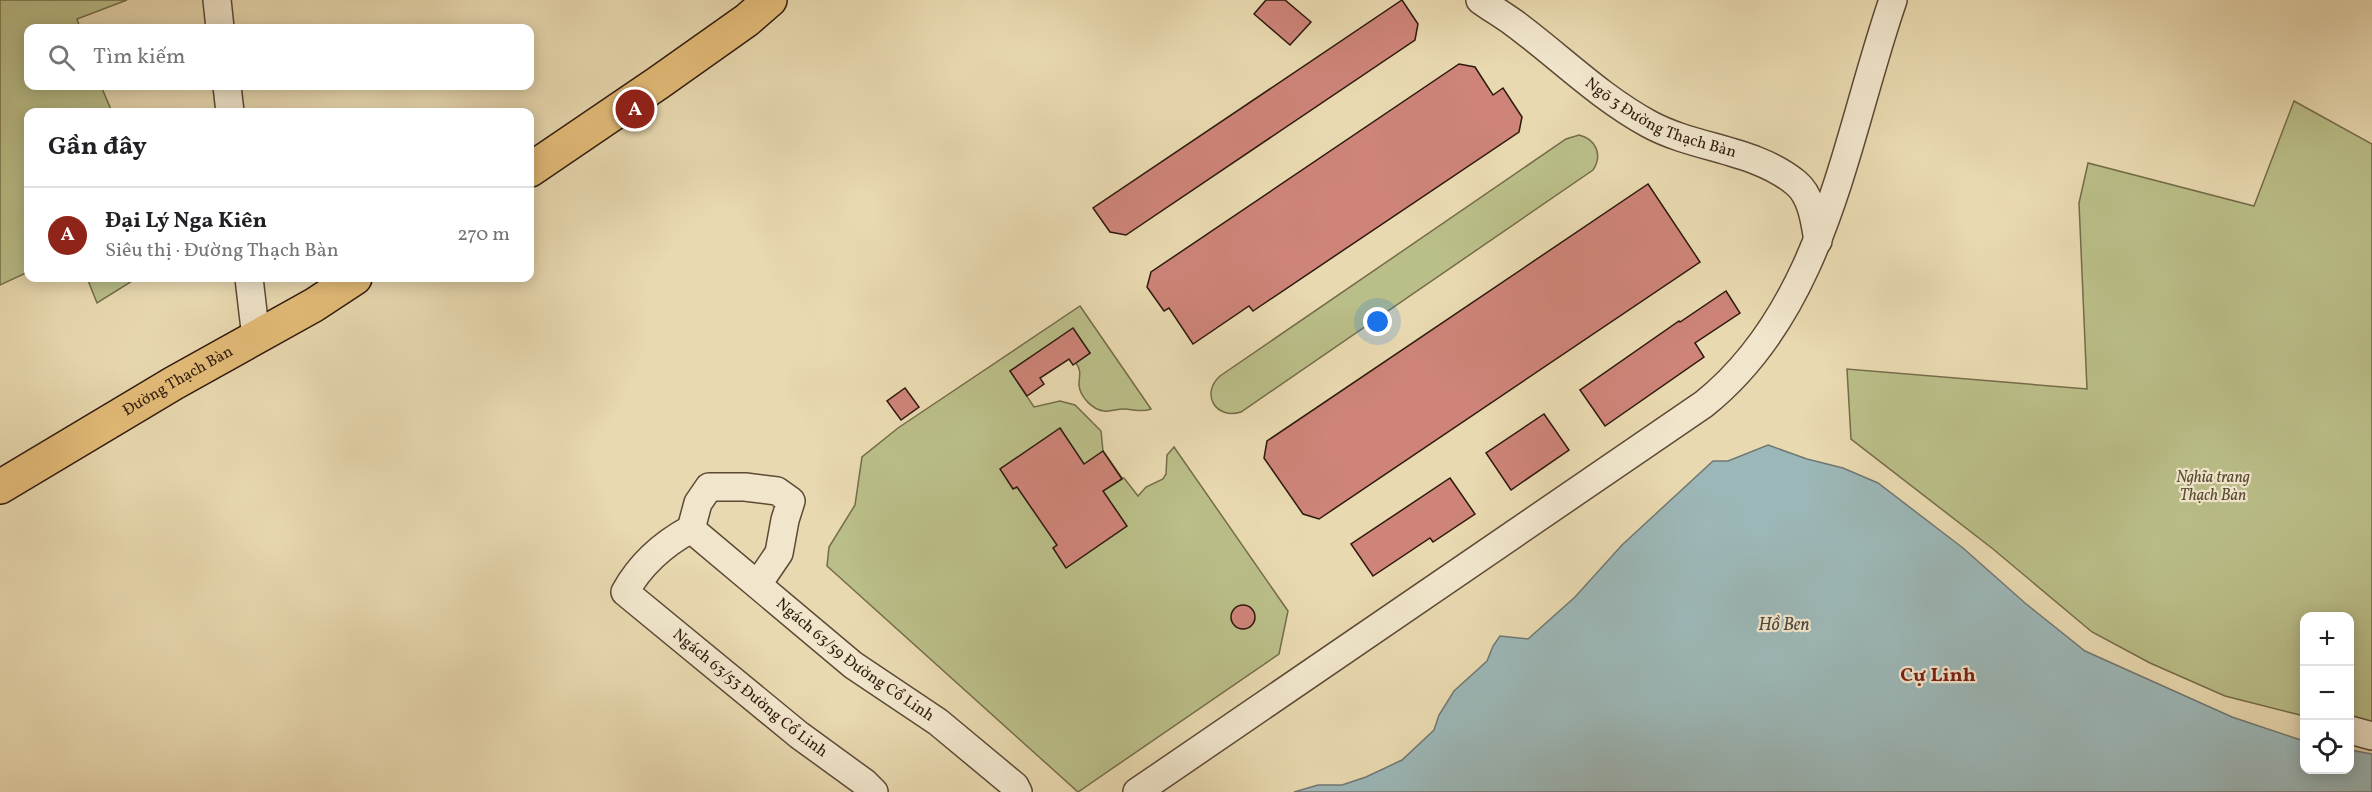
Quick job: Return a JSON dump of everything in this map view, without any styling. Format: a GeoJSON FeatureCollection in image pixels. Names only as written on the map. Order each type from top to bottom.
{"type":"FeatureCollection","features":[{"type":"Feature","properties":{"kind":"main road"},"geometry":{"type":"LineString","coordinates":[[534,167],[747,20],[770,0]]}},
{"type":"Feature","properties":{"kind":"main road","name":"Đường Thạch Bàn"},"geometry":{"type":"LineString","coordinates":[[0,487],[174,382],[314,306],[349,282]]}},
{"type":"Feature","properties":{"kind":"street"},"geometry":{"type":"LineString","coordinates":[[217,0],[220,24]]}},
{"type":"Feature","properties":{"kind":"street","name":"Ngõ 3 Đường Thạch Bàn"},"geometry":{"type":"LineString","coordinates":[[1480,0],[1513,22],[1593,88],[1624,110],[1682,137],[1767,164],[1799,184],[1815,221],[1818,243]]}},
{"type":"Feature","properties":{"kind":"street"},"geometry":{"type":"LineString","coordinates":[[1137,792],[1721,390],[1743,367],[1763,341],[1792,295],[1818,243],[1893,0]]}},
{"type":"Feature","properties":{"kind":"street"},"geometry":{"type":"LineString","coordinates":[[227,90],[230,108]]}},
{"type":"Feature","properties":{"kind":"street"},"geometry":{"type":"LineString","coordinates":[[249,282],[256,338]]}},
{"type":"Feature","properties":{"kind":"street"},"geometry":{"type":"LineString","coordinates":[[691,529],[698,503],[709,487],[777,490],[791,501],[779,553],[758,584]]}},
{"type":"Feature","properties":{"kind":"street","name":"Ngách 63/59 Đường Cổ Linh"},"geometry":{"type":"LineString","coordinates":[[691,529],[853,665],[938,722],[1015,786],[1018,792]]}},
{"type":"Feature","properties":{"kind":"street","name":"Ngách 63/53 Đường Cổ Linh"},"geometry":{"type":"LineString","coordinates":[[691,529],[667,542],[633,577],[625,592],[799,735],[874,792]]}},
{"type":"Feature","properties":{"kind":"street"},"geometry":{"type":"LineString","coordinates":[[2354,731],[2372,736]]}},
{"type":"Feature","properties":{"kind":"green space"},"geometry":{"type":"Polygon","coordinates":[[[0,0],[127,0],[77,19],[79,24],[24,24],[24,90],[103,90],[110,108],[24,108],[24,274],[0,285],[0,0]]]}},
{"type":"Feature","properties":{"kind":"green space","name":"Nghĩa trang Thạch Bàn"},"geometry":{"type":"Polygon","coordinates":[[[2294,101],[2372,144],[2372,734],[2354,729],[2354,612],[2300,612],[2300,715],[2225,696],[2150,663],[2092,632],[1993,549],[1851,439],[1847,369],[2087,389],[2079,203],[2088,163],[2254,206],[2294,101]]]}},
{"type":"Feature","properties":{"kind":"green space"},"geometry":{"type":"Polygon","coordinates":[[[1579,135],[1590,140],[1596,148],[1597,159],[1593,170],[1241,412],[1224,412],[1214,404],[1211,390],[1220,376],[1566,139],[1579,135]]]}},
{"type":"Feature","properties":{"kind":"green space"},"geometry":{"type":"Polygon","coordinates":[[[89,282],[131,282],[97,303],[89,282]]]}},
{"type":"Feature","properties":{"kind":"green space"},"geometry":{"type":"Polygon","coordinates":[[[1080,306],[1151,409],[1104,411],[1088,402],[1080,390],[1080,371],[1076,363],[1090,353],[1073,329],[1010,371],[1034,407],[1060,401],[1075,405],[1101,431],[1103,451],[1138,496],[1146,487],[1163,479],[1166,474],[1167,455],[1174,447],[1288,611],[1279,654],[1078,792],[827,566],[829,547],[855,505],[862,457],[898,428],[1080,306]]]}},
{"type":"Feature","properties":{"kind":"water","name":"Hồ Ben"},"geometry":{"type":"Polygon","coordinates":[[[1768,445],[1807,459],[1843,468],[1878,483],[1963,548],[2025,603],[2085,651],[2232,717],[2300,740],[2300,774],[2354,774],[2354,751],[2372,754],[2372,792],[1294,792],[1318,785],[1342,785],[1366,777],[1402,760],[1434,730],[1439,715],[1454,691],[1487,661],[1500,636],[1528,639],[1575,597],[1622,545],[1713,461],[1728,461],[1768,445]]]}},
{"type":"Feature","properties":{"kind":"building"},"geometry":{"type":"Polygon","coordinates":[[[1266,0],[1285,0],[1311,22],[1290,45],[1254,14],[1266,0]]]}},
{"type":"Feature","properties":{"kind":"building"},"geometry":{"type":"Polygon","coordinates":[[[1402,0],[1418,24],[1415,40],[1126,235],[1110,232],[1093,208],[1402,0]]]}},
{"type":"Feature","properties":{"kind":"building"},"geometry":{"type":"Polygon","coordinates":[[[1459,64],[1475,67],[1493,95],[1503,88],[1522,117],[1519,132],[1253,311],[1249,306],[1193,344],[1169,308],[1164,311],[1147,287],[1151,272],[1459,64]]]}},
{"type":"Feature","properties":{"kind":"building"},"geometry":{"type":"Polygon","coordinates":[[[1648,184],[1700,262],[1319,519],[1303,514],[1264,458],[1267,441],[1648,184]]]}},
{"type":"Feature","properties":{"kind":"building"},"geometry":{"type":"Polygon","coordinates":[[[1726,291],[1740,313],[1695,343],[1704,357],[1605,426],[1580,390],[1726,291]]]}},
{"type":"Feature","properties":{"kind":"building"},"geometry":{"type":"Polygon","coordinates":[[[1073,328],[1090,353],[1073,365],[1069,359],[1040,378],[1044,384],[1027,396],[1010,371],[1073,328]]]}},
{"type":"Feature","properties":{"kind":"building"},"geometry":{"type":"Polygon","coordinates":[[[905,388],[919,407],[901,420],[887,401],[905,388]]]}},
{"type":"Feature","properties":{"kind":"building"},"geometry":{"type":"Polygon","coordinates":[[[1544,414],[1569,450],[1511,490],[1486,453],[1544,414]]]}},
{"type":"Feature","properties":{"kind":"building"},"geometry":{"type":"Polygon","coordinates":[[[1060,428],[1084,464],[1103,451],[1122,479],[1103,491],[1127,526],[1066,568],[1053,548],[1057,545],[1017,487],[1013,489],[1000,469],[1060,428]]]}},
{"type":"Feature","properties":{"kind":"building"},"geometry":{"type":"Polygon","coordinates":[[[1450,478],[1475,514],[1433,542],[1430,538],[1373,576],[1351,544],[1450,478]]]}},
{"type":"Feature","properties":{"kind":"building"},"geometry":{"type":"Polygon","coordinates":[[[1243,605],[1252,608],[1255,617],[1252,626],[1243,629],[1234,626],[1231,617],[1234,608],[1243,605]]]}},
{"type":"Feature","properties":{"kind":"place","name":"Đại Lý Nga Kiên"},"geometry":{"type":"Point","coordinates":[635,109]}},
{"type":"Feature","properties":{"kind":"district","name":"Cự Linh"},"geometry":{"type":"Point","coordinates":[1938,676]}}]}
